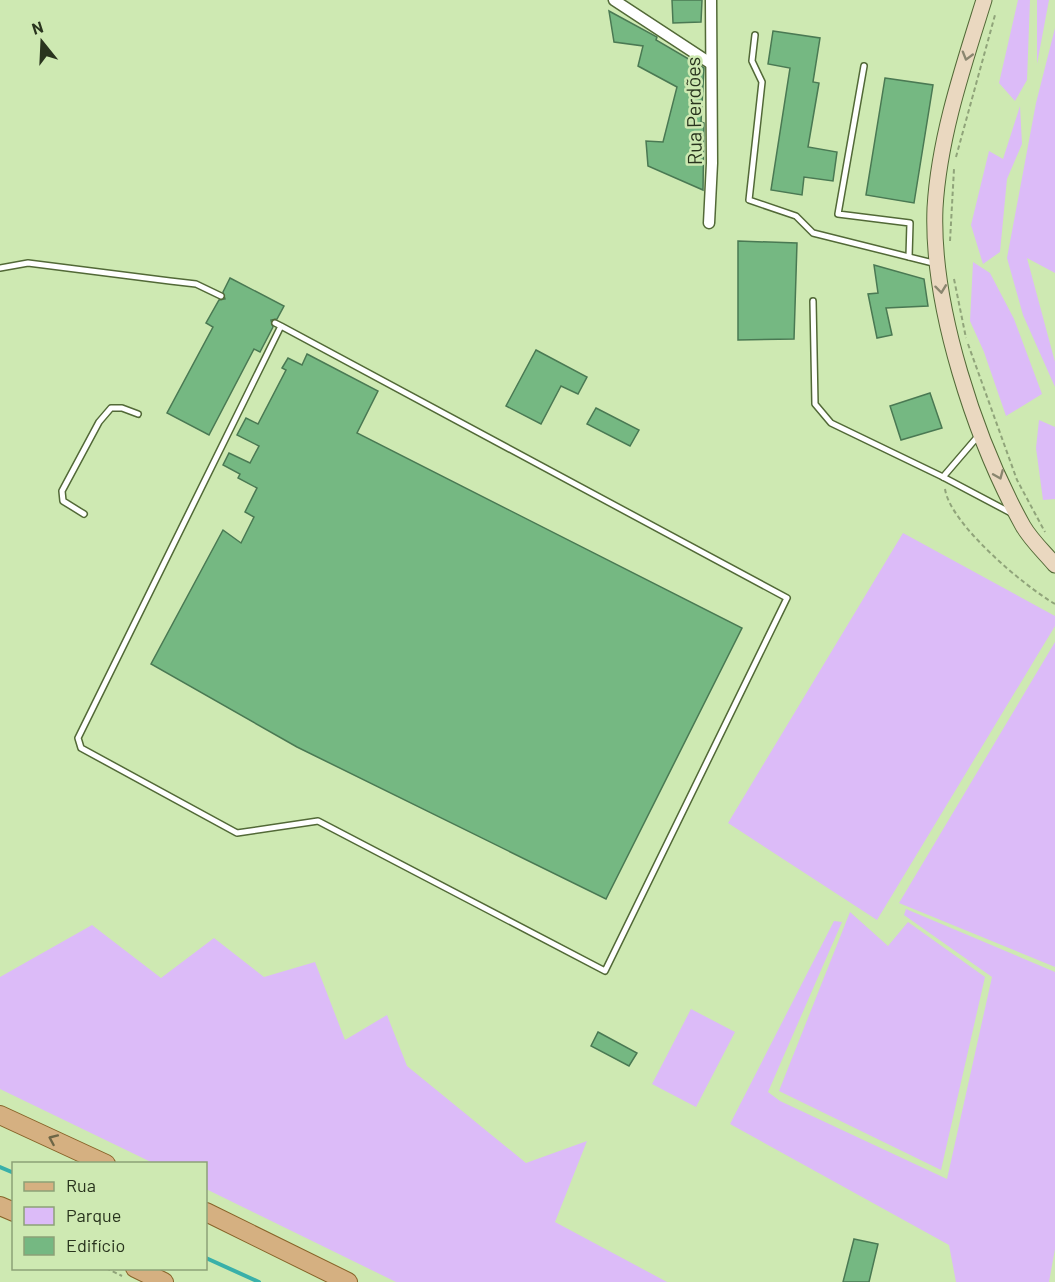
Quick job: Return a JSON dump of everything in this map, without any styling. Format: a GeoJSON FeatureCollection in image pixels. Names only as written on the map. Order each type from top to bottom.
{"type":"FeatureCollection","features":[{"type":"Feature","properties":{"kind":"main road"},"geometry":{"type":"LineString","coordinates":[[990,3],[946,133],[935,209],[938,265],[943,301],[959,372],[982,432],[1024,528],[1055,565]]}},
{"type":"Feature","properties":{"kind":"main road"},"geometry":{"type":"LineString","coordinates":[[0,1115],[102,1162]]}},
{"type":"Feature","properties":{"kind":"main road"},"geometry":{"type":"LineString","coordinates":[[207,1212],[348,1282]]}},
{"type":"Feature","properties":{"kind":"main road"},"geometry":{"type":"LineString","coordinates":[[256,1236],[290,1263],[332,1282]]}},
{"type":"Feature","properties":{"kind":"main road"},"geometry":{"type":"LineString","coordinates":[[137,1270],[164,1282]]}},
{"type":"Feature","properties":{"kind":"street"},"geometry":{"type":"LineString","coordinates":[[614,0],[710,63]]}},
{"type":"Feature","properties":{"kind":"street","name":"Rua Perdões"},"geometry":{"type":"LineString","coordinates":[[709,223],[712,163],[711,0]]}},
{"type":"Feature","properties":{"kind":"lane"},"geometry":{"type":"LineString","coordinates":[[755,34],[752,61],[762,82],[749,200],[796,216],[813,233],[938,265]]}},
{"type":"Feature","properties":{"kind":"lane"},"geometry":{"type":"LineString","coordinates":[[864,66],[838,214],[910,223],[909,257]]}},
{"type":"Feature","properties":{"kind":"lane"},"geometry":{"type":"LineString","coordinates":[[0,268],[28,263],[196,284],[221,296]]}},
{"type":"Feature","properties":{"kind":"lane"},"geometry":{"type":"LineString","coordinates":[[813,301],[815,404],[823,416],[831,423],[943,477],[1019,518]]}},
{"type":"Feature","properties":{"kind":"lane"},"geometry":{"type":"LineString","coordinates":[[278,325],[787,598],[605,971],[318,821],[237,832],[81,748],[78,738],[278,325]]}},
{"type":"Feature","properties":{"kind":"lane"},"geometry":{"type":"LineString","coordinates":[[84,514],[63,501],[62,491],[99,422],[111,408],[122,408],[138,414]]}},
{"type":"Feature","properties":{"kind":"lane"},"geometry":{"type":"LineString","coordinates":[[943,477],[982,432]]}},
{"type":"Feature","properties":{"kind":"path"},"geometry":{"type":"LineString","coordinates":[[950,244],[954,164],[990,3]]}},
{"type":"Feature","properties":{"kind":"path"},"geometry":{"type":"LineString","coordinates":[[954,278],[967,342],[1007,455],[1017,480],[1048,538]]}},
{"type":"Feature","properties":{"kind":"path"},"geometry":{"type":"LineString","coordinates":[[943,477],[946,497],[960,522],[1009,569],[1055,604]]}},
{"type":"Feature","properties":{"kind":"green space"},"geometry":{"type":"Polygon","coordinates":[[[1018,0],[1030,0],[1027,80],[1015,101],[999,83],[1018,0]]]}},
{"type":"Feature","properties":{"kind":"green space"},"geometry":{"type":"Polygon","coordinates":[[[1037,0],[1049,0],[1037,64],[1037,0]]]}},
{"type":"Feature","properties":{"kind":"green space"},"geometry":{"type":"Polygon","coordinates":[[[1055,28],[1055,273],[1027,258],[1055,362],[1055,387],[1023,315],[1007,258],[1036,103],[1055,28]]]}},
{"type":"Feature","properties":{"kind":"green space"},"geometry":{"type":"Polygon","coordinates":[[[1020,106],[1022,144],[1007,179],[1000,252],[983,264],[971,225],[989,151],[1003,159],[1020,106]]]}},
{"type":"Feature","properties":{"kind":"green space"},"geometry":{"type":"Polygon","coordinates":[[[973,262],[990,273],[1014,319],[1042,394],[1006,416],[984,352],[970,321],[973,262]]]}},
{"type":"Feature","properties":{"kind":"green space"},"geometry":{"type":"Polygon","coordinates":[[[1039,420],[1055,427],[1055,499],[1043,500],[1036,448],[1039,420]]]}},
{"type":"Feature","properties":{"kind":"green space"},"geometry":{"type":"Polygon","coordinates":[[[903,533],[1055,616],[1055,626],[877,920],[728,823],[903,533]]]}},
{"type":"Feature","properties":{"kind":"green space"},"geometry":{"type":"Polygon","coordinates":[[[1055,642],[1055,967],[899,903],[1055,642]]]}},
{"type":"Feature","properties":{"kind":"green space"},"geometry":{"type":"Polygon","coordinates":[[[906,909],[1055,972],[1055,1249],[1049,1282],[956,1282],[949,1245],[730,1124],[834,921],[842,922],[768,1092],[780,1101],[947,1179],[992,977],[904,915],[906,909]]]}},
{"type":"Feature","properties":{"kind":"green space"},"geometry":{"type":"Polygon","coordinates":[[[850,912],[888,946],[908,922],[985,977],[941,1170],[779,1091],[850,912]]]}},
{"type":"Feature","properties":{"kind":"green space"},"geometry":{"type":"Polygon","coordinates":[[[92,925],[161,978],[214,938],[264,977],[315,962],[345,1040],[387,1015],[407,1066],[526,1163],[587,1141],[555,1222],[667,1282],[396,1282],[207,1189],[207,1162],[151,1162],[0,1089],[0,977],[92,925]]]}},
{"type":"Feature","properties":{"kind":"green space"},"geometry":{"type":"Polygon","coordinates":[[[691,1009],[735,1032],[696,1107],[652,1084],[691,1009]]]}},
{"type":"Feature","properties":{"kind":"building"},"geometry":{"type":"Polygon","coordinates":[[[672,0],[702,0],[701,22],[673,23],[672,0]]]}},
{"type":"Feature","properties":{"kind":"building"},"geometry":{"type":"Polygon","coordinates":[[[609,11],[657,37],[656,40],[704,68],[701,122],[704,123],[703,190],[648,166],[646,141],[663,142],[677,87],[638,66],[643,46],[614,42],[609,11]]]}},
{"type":"Feature","properties":{"kind":"building"},"geometry":{"type":"Polygon","coordinates":[[[773,31],[820,38],[813,82],[819,83],[808,147],[837,152],[833,181],[804,177],[802,195],[771,190],[790,68],[768,64],[773,31]]]}},
{"type":"Feature","properties":{"kind":"building"},"geometry":{"type":"Polygon","coordinates":[[[885,78],[933,85],[914,203],[866,195],[885,78]]]}},
{"type":"Feature","properties":{"kind":"building"},"geometry":{"type":"Polygon","coordinates":[[[738,241],[797,243],[794,339],[738,340],[738,241]]]}},
{"type":"Feature","properties":{"kind":"building"},"geometry":{"type":"Polygon","coordinates":[[[874,265],[924,279],[928,306],[886,308],[892,335],[877,338],[868,294],[878,293],[874,265]]]}},
{"type":"Feature","properties":{"kind":"building"},"geometry":{"type":"Polygon","coordinates":[[[230,278],[284,306],[277,319],[271,320],[273,327],[260,352],[254,349],[209,435],[167,413],[213,327],[206,323],[219,300],[225,299],[223,292],[230,278]]]}},
{"type":"Feature","properties":{"kind":"building"},"geometry":{"type":"Polygon","coordinates":[[[536,350],[587,377],[578,394],[561,386],[541,424],[506,406],[536,350]]]}},
{"type":"Feature","properties":{"kind":"building"},"geometry":{"type":"Polygon","coordinates":[[[307,354],[378,391],[357,433],[742,628],[606,899],[297,747],[151,664],[223,530],[241,543],[254,517],[245,512],[257,488],[238,478],[240,474],[223,465],[229,453],[250,463],[259,446],[237,435],[246,418],[258,424],[286,370],[282,368],[288,358],[302,365],[307,354]]]}},
{"type":"Feature","properties":{"kind":"building"},"geometry":{"type":"Polygon","coordinates":[[[930,393],[942,428],[901,440],[890,406],[930,393]]]}},
{"type":"Feature","properties":{"kind":"building"},"geometry":{"type":"Polygon","coordinates":[[[596,408],[639,430],[630,446],[587,424],[596,408]]]}},
{"type":"Feature","properties":{"kind":"building"},"geometry":{"type":"Polygon","coordinates":[[[598,1032],[637,1053],[629,1066],[591,1046],[598,1032]]]}},
{"type":"Feature","properties":{"kind":"building"},"geometry":{"type":"Polygon","coordinates":[[[854,1239],[878,1244],[869,1282],[843,1282],[854,1239]]]}},
{"type":"Feature","properties":{"kind":"waterway"},"geometry":{"type":"LineString","coordinates":[[0,1167],[12,1172]]}},
{"type":"Feature","properties":{"kind":"waterway"},"geometry":{"type":"LineString","coordinates":[[207,1258],[259,1282]]}}]}
